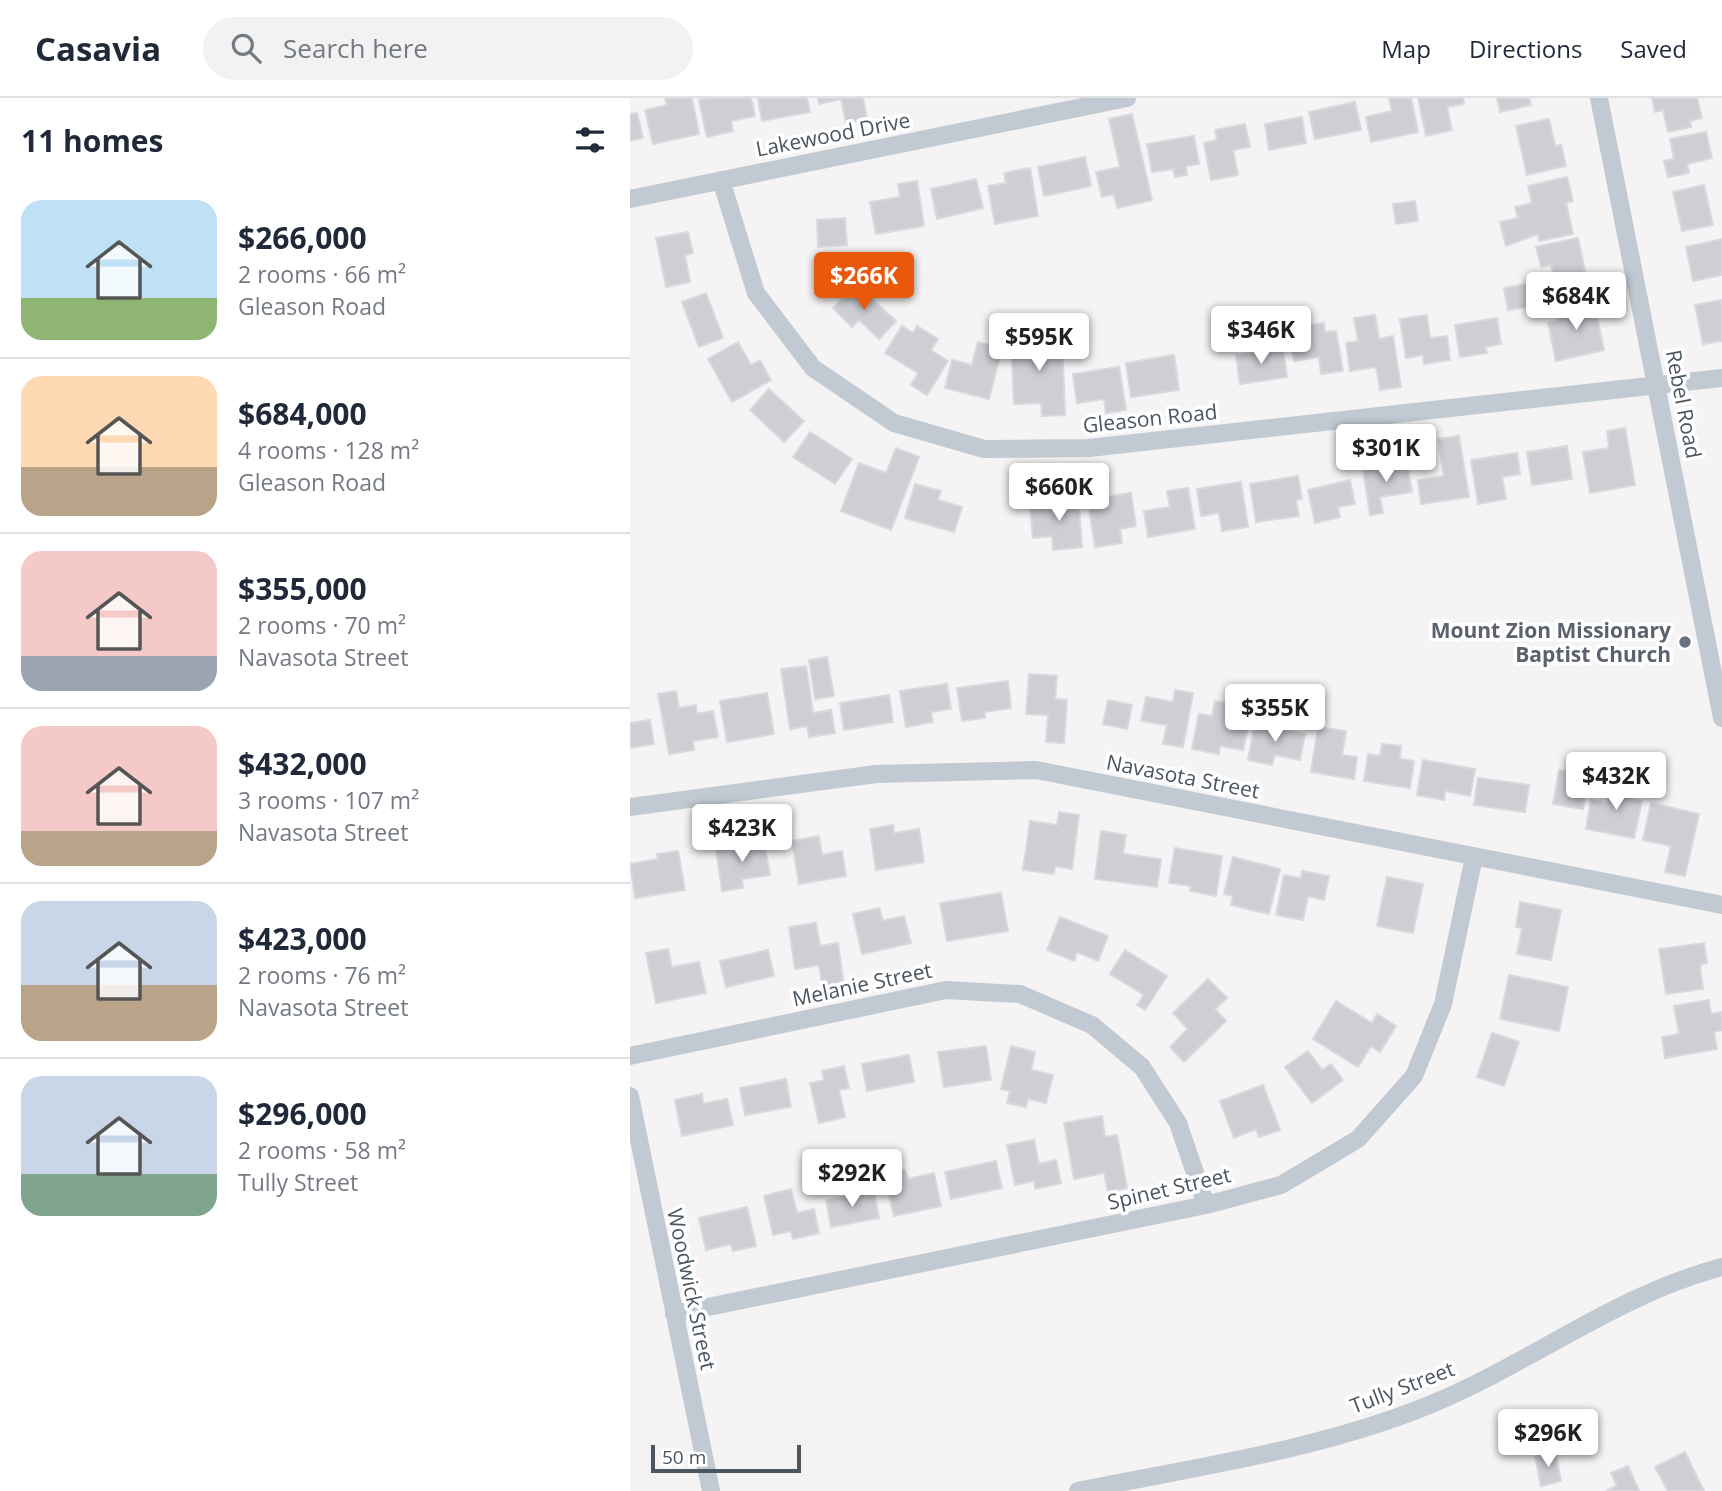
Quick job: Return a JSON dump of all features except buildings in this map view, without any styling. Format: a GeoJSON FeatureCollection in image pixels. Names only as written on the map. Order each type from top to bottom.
{"type":"FeatureCollection","features":[{"type":"Feature","properties":{"kind":"street","name":"Lakewood Drive"},"geometry":{"type":"LineString","coordinates":[[630,199],[1127,98]]}},
{"type":"Feature","properties":{"kind":"street","name":"Rebel Road"},"geometry":{"type":"LineString","coordinates":[[1599,98],[1722,718]]}},
{"type":"Feature","properties":{"kind":"street","name":"Gleason Road"},"geometry":{"type":"LineString","coordinates":[[720,180],[756,293],[813,368],[894,423],[984,449],[1090,448],[1722,378]]}},
{"type":"Feature","properties":{"kind":"street","name":"Navasota Street"},"geometry":{"type":"LineString","coordinates":[[630,807],[876,774],[1036,769],[1722,905]]}},
{"type":"Feature","properties":{"kind":"street","name":"Spinet Street"},"geometry":{"type":"LineString","coordinates":[[674,1314],[1206,1205],[1281,1185],[1358,1139],[1414,1076],[1443,1004],[1474,857]]}},
{"type":"Feature","properties":{"kind":"street","name":"Melanie Street"},"geometry":{"type":"LineString","coordinates":[[630,1056],[946,990],[1020,995],[1092,1025],[1142,1067],[1178,1123],[1206,1205]]}},
{"type":"Feature","properties":{"kind":"street","name":"Woodwick Street"},"geometry":{"type":"LineString","coordinates":[[630,1096],[710,1491]]}},
{"type":"Feature","properties":{"kind":"street","name":"Tully Street"},"geometry":{"type":"LineString","coordinates":[[1078,1491],[1309,1445],[1415,1411],[1494,1375],[1574,1329],[1641,1297],[1722,1267]]}},
{"type":"Feature","properties":{"kind":"place","name":"Mount Zion Missionary Baptist Church"},"geometry":{"type":"Point","coordinates":[1685,642]}}]}
